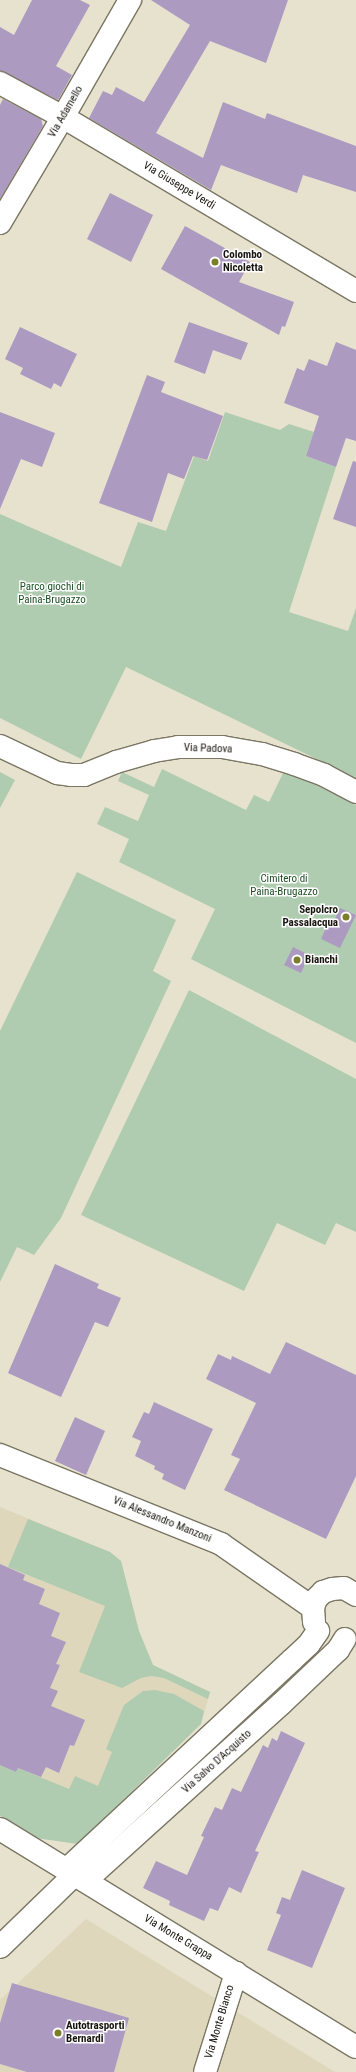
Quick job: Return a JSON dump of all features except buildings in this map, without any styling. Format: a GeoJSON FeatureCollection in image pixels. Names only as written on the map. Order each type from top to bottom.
{"type":"FeatureCollection","features":[{"type":"Feature","properties":{"kind":"street","name":"Via Adamello"},"geometry":{"type":"LineString","coordinates":[[0,223],[130,0]]}},
{"type":"Feature","properties":{"kind":"street","name":"Via Giuseppe Verdi"},"geometry":{"type":"LineString","coordinates":[[0,83],[63,117],[356,291]]}},
{"type":"Feature","properties":{"kind":"street","name":"Via Padova"},"geometry":{"type":"LineString","coordinates":[[0,746],[57,773],[84,775],[116,762],[154,751],[178,747],[222,747],[262,754],[294,764],[324,775],[356,792]]}},
{"type":"Feature","properties":{"kind":"street","name":"Via Alessandro Manzoni"},"geometry":{"type":"LineString","coordinates":[[0,1455],[221,1544],[313,1608]]}},
{"type":"Feature","properties":{"kind":"street"},"geometry":{"type":"LineString","coordinates":[[351,1636],[331,1639],[318,1631],[313,1620],[313,1608],[316,1599],[323,1592],[332,1588],[344,1588],[356,1594]]}},
{"type":"Feature","properties":{"kind":"street","name":"Via Salvo D'Acquisto"},"geometry":{"type":"LineString","coordinates":[[0,1947],[76,1875],[292,1660],[310,1644],[318,1631]]}},
{"type":"Feature","properties":{"kind":"street","name":"Via Salvo D'Acquisto"},"geometry":{"type":"LineString","coordinates":[[76,1875],[281,1704],[351,1636]]}},
{"type":"Feature","properties":{"kind":"street","name":"Via Monte Grappa"},"geometry":{"type":"LineString","coordinates":[[0,1830],[356,2047]]}},
{"type":"Feature","properties":{"kind":"street","name":"Via Monte Bianco"},"geometry":{"type":"LineString","coordinates":[[205,2072],[236,1973]]}},
{"type":"Feature","properties":{"kind":"shaded area"},"geometry":{"type":"Polygon","coordinates":[[[0,1507],[110,1552],[121,1561],[139,1631],[153,1665],[210,1692],[201,1724],[78,1844],[36,1838],[0,1816],[0,1507]]]}},
{"type":"Feature","properties":{"kind":"shaded area"},"geometry":{"type":"Polygon","coordinates":[[[86,1919],[335,2072],[0,2072],[0,2000],[86,1919]]]}},
{"type":"Feature","properties":{"kind":"green space","name":"Parco giochi di Paina-Brugazzo"},"geometry":{"type":"Polygon","coordinates":[[[225,412],[280,430],[289,424],[314,432],[306,456],[336,467],[289,612],[348,631],[356,608],[356,778],[126,667],[81,759],[0,718],[0,514],[121,567],[138,522],[166,531],[194,456],[208,461],[225,412]]]}},
{"type":"Feature","properties":{"kind":"green space","name":"Cimitero di Paina-Brugazzo"},"geometry":{"type":"Polygon","coordinates":[[[162,769],[246,810],[254,795],[269,802],[285,769],[356,805],[356,1043],[191,959],[215,909],[119,862],[129,839],[97,824],[105,807],[138,821],[149,795],[118,781],[122,772],[154,787],[162,769]]]}},
{"type":"Feature","properties":{"kind":"green space"},"geometry":{"type":"Polygon","coordinates":[[[0,772],[15,780],[0,808],[0,772]]]}},
{"type":"Feature","properties":{"kind":"green space"},"geometry":{"type":"Polygon","coordinates":[[[77,872],[176,920],[153,971],[171,981],[61,1218],[34,1255],[17,1247],[0,1282],[0,1031],[77,872]]]}},
{"type":"Feature","properties":{"kind":"green space"},"geometry":{"type":"Polygon","coordinates":[[[189,990],[356,1079],[356,1232],[336,1223],[325,1245],[277,1223],[244,1291],[81,1215],[189,990]]]}},
{"type":"Feature","properties":{"kind":"green space"},"geometry":{"type":"Polygon","coordinates":[[[28,1519],[110,1552],[121,1561],[139,1631],[153,1665],[210,1692],[208,1699],[164,1678],[151,1676],[141,1678],[122,1688],[79,1672],[105,1606],[8,1567],[28,1519]]]}},
{"type":"Feature","properties":{"kind":"green space"},"geometry":{"type":"Polygon","coordinates":[[[155,1690],[174,1694],[204,1711],[201,1724],[78,1844],[36,1838],[0,1816],[0,1765],[16,1772],[18,1768],[69,1789],[75,1776],[98,1786],[112,1752],[106,1749],[124,1705],[143,1691],[155,1690]]]}},
{"type":"Feature","properties":{"kind":"place","name":"Colombo Nicoletta"},"geometry":{"type":"Point","coordinates":[215,262]}},
{"type":"Feature","properties":{"kind":"place","name":"Sepolcro Passalacqua"},"geometry":{"type":"Point","coordinates":[346,917]}},
{"type":"Feature","properties":{"kind":"place","name":"Bianchi"},"geometry":{"type":"Point","coordinates":[297,960]}},
{"type":"Feature","properties":{"kind":"place","name":"Autotrasporti Bernardi"},"geometry":{"type":"Point","coordinates":[58,2033]}}]}
